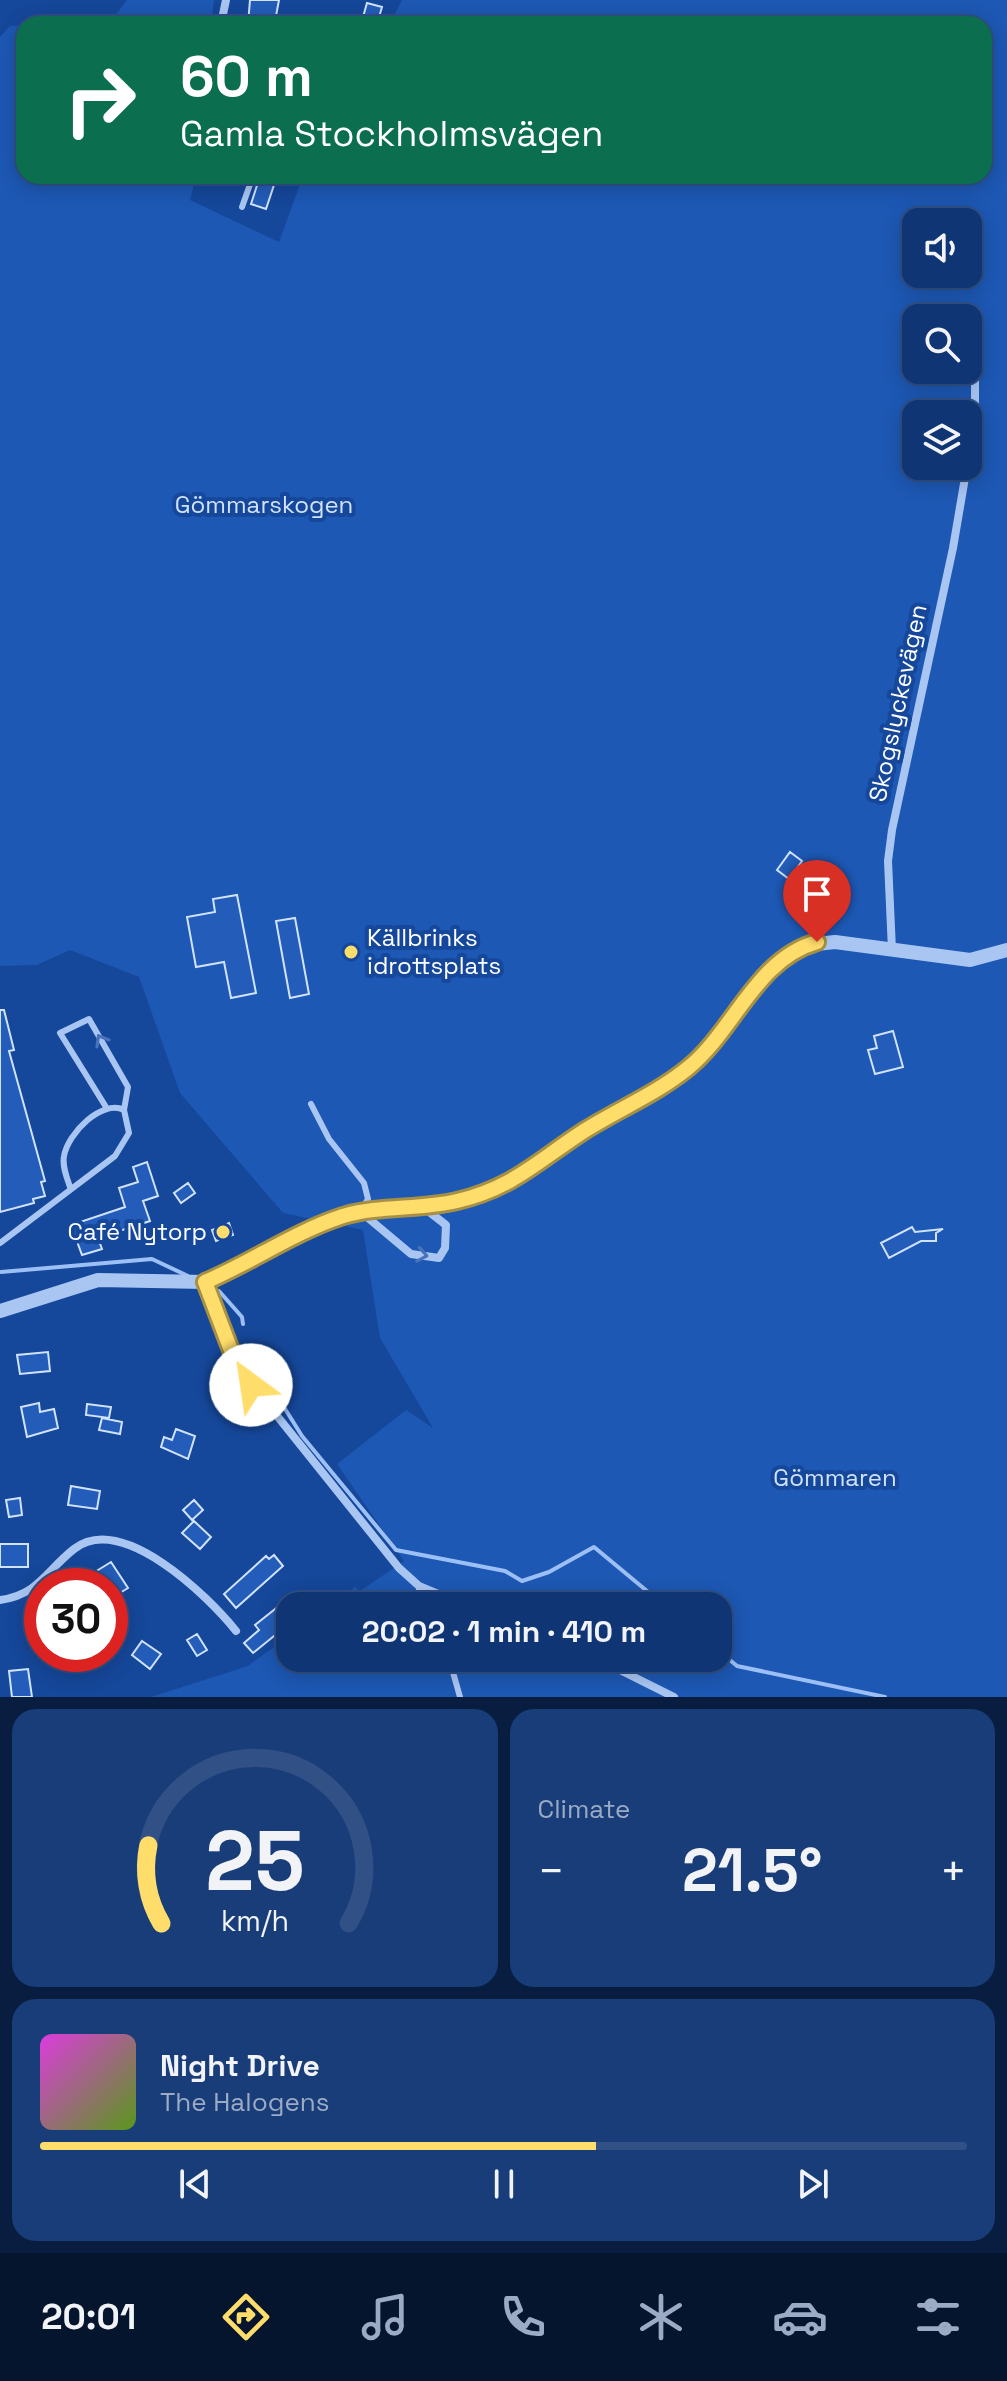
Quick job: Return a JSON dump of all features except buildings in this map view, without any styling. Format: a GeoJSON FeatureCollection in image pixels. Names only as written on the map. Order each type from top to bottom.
{"type":"FeatureCollection","features":[{"type":"Feature","properties":{"kind":"street","name":"Skogslyckevägen"},"geometry":{"type":"LineString","coordinates":[[892,950],[888,861],[892,830],[953,548],[965,480]]}},
{"type":"Feature","properties":{"kind":"street"},"geometry":{"type":"LineString","coordinates":[[0,1311],[98,1280],[205,1282],[294,1236],[360,1212],[455,1202],[509,1184],[582,1132],[658,1090],[702,1054],[771,970],[797,949],[825,941],[970,960],[1007,950]]}},
{"type":"Feature","properties":{"kind":"street"},"geometry":{"type":"LineString","coordinates":[[360,1212],[411,1254],[439,1258],[445,1248],[446,1225],[421,1205]]}},
{"type":"Feature","properties":{"kind":"street"},"geometry":{"type":"LineString","coordinates":[[205,1282],[237,1366],[399,1568],[419,1586],[433,1592]]}},
{"type":"Feature","properties":{"kind":"street"},"geometry":{"type":"LineString","coordinates":[[0,1600],[31,1592],[79,1546],[102,1539],[116,1540],[147,1553],[214,1603],[236,1631]]}},
{"type":"Feature","properties":{"kind":"street"},"geometry":{"type":"LineString","coordinates":[[624,1672],[674,1697]]}},
{"type":"Feature","properties":{"kind":"lane"},"geometry":{"type":"LineString","coordinates":[[242,207],[250,184]]}},
{"type":"Feature","properties":{"kind":"lane"},"geometry":{"type":"LineString","coordinates":[[0,1243],[121,1149],[130,1125],[124,1110],[128,1087],[89,1019],[60,1033],[106,1107]]}},
{"type":"Feature","properties":{"kind":"lane"},"geometry":{"type":"LineString","coordinates":[[311,1104],[329,1139],[364,1183],[368,1199],[360,1212]]}},
{"type":"Feature","properties":{"kind":"lane"},"geometry":{"type":"LineString","coordinates":[[70,1187],[64,1154],[73,1138],[106,1107],[114,1105],[124,1110]]}},
{"type":"Feature","properties":{"kind":"lane"},"geometry":{"type":"LineString","coordinates":[[419,1586],[419,1592]]}},
{"type":"Feature","properties":{"kind":"lane"},"geometry":{"type":"LineString","coordinates":[[453,1672],[460,1697]]}},
{"type":"Feature","properties":{"kind":"green space"},"geometry":{"type":"Polygon","coordinates":[[[127,0],[214,0],[212,16],[115,16],[127,0]]]}},
{"type":"Feature","properties":{"kind":"green space","name":"Gömmarskogen"},"geometry":{"type":"Polygon","coordinates":[[[402,0],[1007,0],[1007,1697],[151,1697],[248,1666],[276,1645],[276,1672],[732,1672],[732,1592],[348,1592],[355,1587],[360,1591],[404,1561],[337,1464],[406,1410],[433,1428],[380,1338],[363,1230],[283,1213],[180,1093],[139,977],[70,950],[37,965],[0,966],[0,37],[10,26],[16,26],[16,184],[194,184],[190,200],[279,242],[300,184],[992,184],[992,16],[394,16],[402,0]]]}},
{"type":"Feature","properties":{"kind":"waterway"},"geometry":{"type":"LineString","coordinates":[[1,1272],[152,1259],[188,1276]]}},
{"type":"Feature","properties":{"kind":"waterway"},"geometry":{"type":"LineString","coordinates":[[219,1291],[242,1317],[243,1324]]}},
{"type":"Feature","properties":{"kind":"waterway"},"geometry":{"type":"LineString","coordinates":[[247,1348],[302,1436],[396,1550],[505,1571],[522,1581],[549,1572],[594,1547],[648,1592]]}},
{"type":"Feature","properties":{"kind":"waterway"},"geometry":{"type":"LineString","coordinates":[[732,1662],[737,1666],[885,1697]]}},
{"type":"Feature","properties":{"kind":"place","name":"Källbrinks idrottsplats"},"geometry":{"type":"Point","coordinates":[351,952]}},
{"type":"Feature","properties":{"kind":"place","name":"Café Nytorp"},"geometry":{"type":"Point","coordinates":[223,1232]}},
{"type":"Feature","properties":{"kind":"route"},"geometry":{"type":"LineString","coordinates":[[251,1385],[237,1366],[205,1282],[294,1236],[346,1215],[455,1202],[509,1184],[582,1132],[644,1099],[689,1068],[771,970],[797,949],[817,942]]}},
{"type":"Feature","properties":{"kind":"park label","name":"Gömmaren"},"geometry":{"type":"Point","coordinates":[835,1478]}}]}
